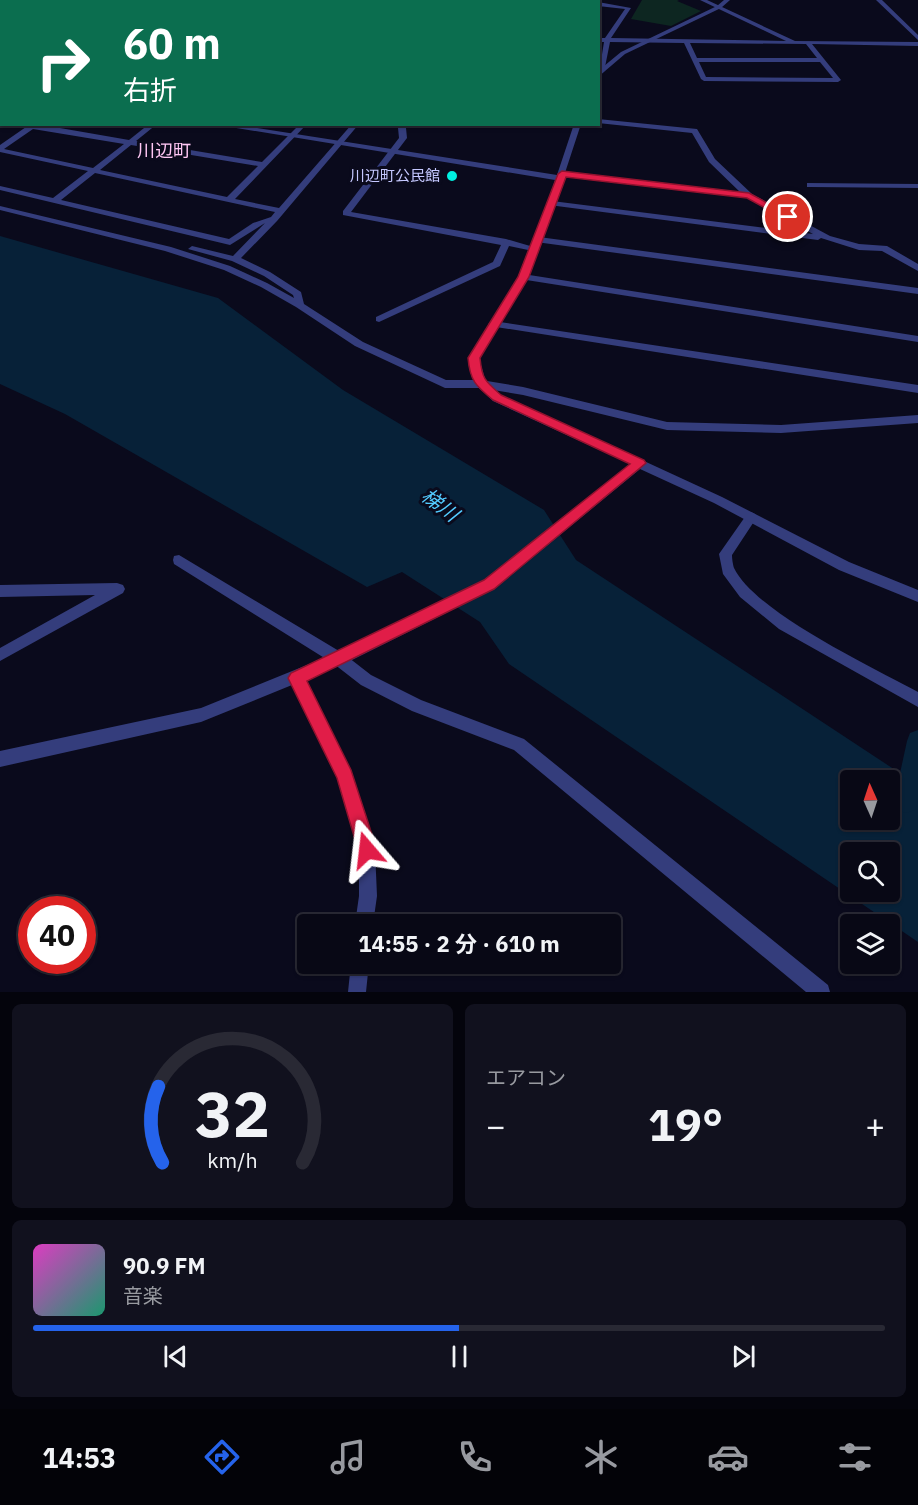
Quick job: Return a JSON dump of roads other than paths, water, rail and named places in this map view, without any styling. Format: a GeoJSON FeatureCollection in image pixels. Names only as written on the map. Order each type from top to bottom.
{"type":"FeatureCollection","features":[{"type":"Feature","properties":{"kind":"street"},"geometry":{"type":"LineString","coordinates":[[703,0],[799,44]]}},
{"type":"Feature","properties":{"kind":"street"},"geometry":{"type":"LineString","coordinates":[[600,74],[623,53],[719,7],[727,0]]}},
{"type":"Feature","properties":{"kind":"street"},"geometry":{"type":"LineString","coordinates":[[879,0],[918,38]]}},
{"type":"Feature","properties":{"kind":"street"},"geometry":{"type":"LineString","coordinates":[[600,4],[628,8],[607,40],[600,74]]}},
{"type":"Feature","properties":{"kind":"street"},"geometry":{"type":"LineString","coordinates":[[600,40],[918,45]]}},
{"type":"Feature","properties":{"kind":"street"},"geometry":{"type":"LineString","coordinates":[[686,41],[705,79],[838,80],[809,44]]}},
{"type":"Feature","properties":{"kind":"street"},"geometry":{"type":"LineString","coordinates":[[695,60],[822,60]]}},
{"type":"Feature","properties":{"kind":"street"},"geometry":{"type":"LineString","coordinates":[[600,121],[694,131],[712,160],[749,196],[827,238]]}},
{"type":"Feature","properties":{"kind":"street"},"geometry":{"type":"LineString","coordinates":[[0,149],[33,126],[266,165]]}},
{"type":"Feature","properties":{"kind":"street"},"geometry":{"type":"LineString","coordinates":[[56,200],[151,126]]}},
{"type":"Feature","properties":{"kind":"street"},"geometry":{"type":"LineString","coordinates":[[228,126],[561,176],[749,196]]}},
{"type":"Feature","properties":{"kind":"street"},"geometry":{"type":"LineString","coordinates":[[229,200],[302,126]]}},
{"type":"Feature","properties":{"kind":"street"},"geometry":{"type":"LineString","coordinates":[[234,259],[277,215],[354,126]]}},
{"type":"Feature","properties":{"kind":"street"},"geometry":{"type":"LineString","coordinates":[[403,126],[403,138],[346,213],[506,242],[918,291]]}},
{"type":"Feature","properties":{"kind":"street"},"geometry":{"type":"LineString","coordinates":[[577,126],[524,277],[474,358],[475,373],[481,384],[497,398],[640,463],[751,517],[844,566],[918,597]]}},
{"type":"Feature","properties":{"kind":"street"},"geometry":{"type":"LineString","coordinates":[[0,149],[229,200],[277,215]]}},
{"type":"Feature","properties":{"kind":"street"},"geometry":{"type":"LineString","coordinates":[[810,185],[918,186]]}},
{"type":"Feature","properties":{"kind":"street"},"geometry":{"type":"LineString","coordinates":[[0,188],[230,242],[241,237],[261,220],[277,215]]}},
{"type":"Feature","properties":{"kind":"street"},"geometry":{"type":"LineString","coordinates":[[552,203],[827,238],[859,247],[884,248],[918,268]]}},
{"type":"Feature","properties":{"kind":"street"},"geometry":{"type":"LineString","coordinates":[[0,208],[168,249],[227,268],[299,305],[359,344],[445,384],[481,384],[523,390],[667,426],[781,429],[918,419]]}},
{"type":"Feature","properties":{"kind":"street"},"geometry":{"type":"LineString","coordinates":[[379,319],[497,264],[506,242]]}},
{"type":"Feature","properties":{"kind":"street"},"geometry":{"type":"LineString","coordinates":[[168,249],[180,246],[234,259],[267,274],[298,294],[299,305]]}},
{"type":"Feature","properties":{"kind":"street"},"geometry":{"type":"LineString","coordinates":[[524,277],[918,339]]}},
{"type":"Feature","properties":{"kind":"street"},"geometry":{"type":"LineString","coordinates":[[493,324],[918,390]]}},
{"type":"Feature","properties":{"kind":"street"},"geometry":{"type":"LineString","coordinates":[[0,759],[201,715],[297,678],[339,659],[489,585],[622,480],[640,463]]}},
{"type":"Feature","properties":{"kind":"street"},"geometry":{"type":"LineString","coordinates":[[751,517],[725,554],[728,570],[745,593],[784,625],[918,700]]}},
{"type":"Feature","properties":{"kind":"street"},"geometry":{"type":"LineString","coordinates":[[179,560],[339,659],[366,680],[417,706],[519,744],[821,992]]}},
{"type":"Feature","properties":{"kind":"street"},"geometry":{"type":"LineString","coordinates":[[0,591],[118,589],[0,655]]}},
{"type":"Feature","properties":{"kind":"street"},"geometry":{"type":"LineString","coordinates":[[297,678],[345,776],[367,850],[368,896],[365,914]]}},
{"type":"Feature","properties":{"kind":"street"},"geometry":{"type":"LineString","coordinates":[[357,992],[359,974]]}},
{"type":"Feature","properties":{"kind":"water","name":"梯川"},"geometry":{"type":"Polygon","coordinates":[[[0,236],[218,298],[343,390],[544,510],[576,560],[895,770],[840,770],[840,830],[900,830],[900,773],[918,785],[918,942],[900,930],[900,914],[877,914],[859,902],[900,902],[900,842],[840,842],[840,889],[509,664],[480,622],[402,572],[367,587],[65,414],[0,384],[0,236]]]}},
{"type":"Feature","properties":{"kind":"waterway"},"geometry":{"type":"LineString","coordinates":[[906,801],[918,741]]}},
{"type":"Feature","properties":{"kind":"place","name":"川辺町公民館"},"geometry":{"type":"Point","coordinates":[452,176]}},
{"type":"Feature","properties":{"kind":"district","name":"川辺町"},"geometry":{"type":"Point","coordinates":[164,151]}}]}
